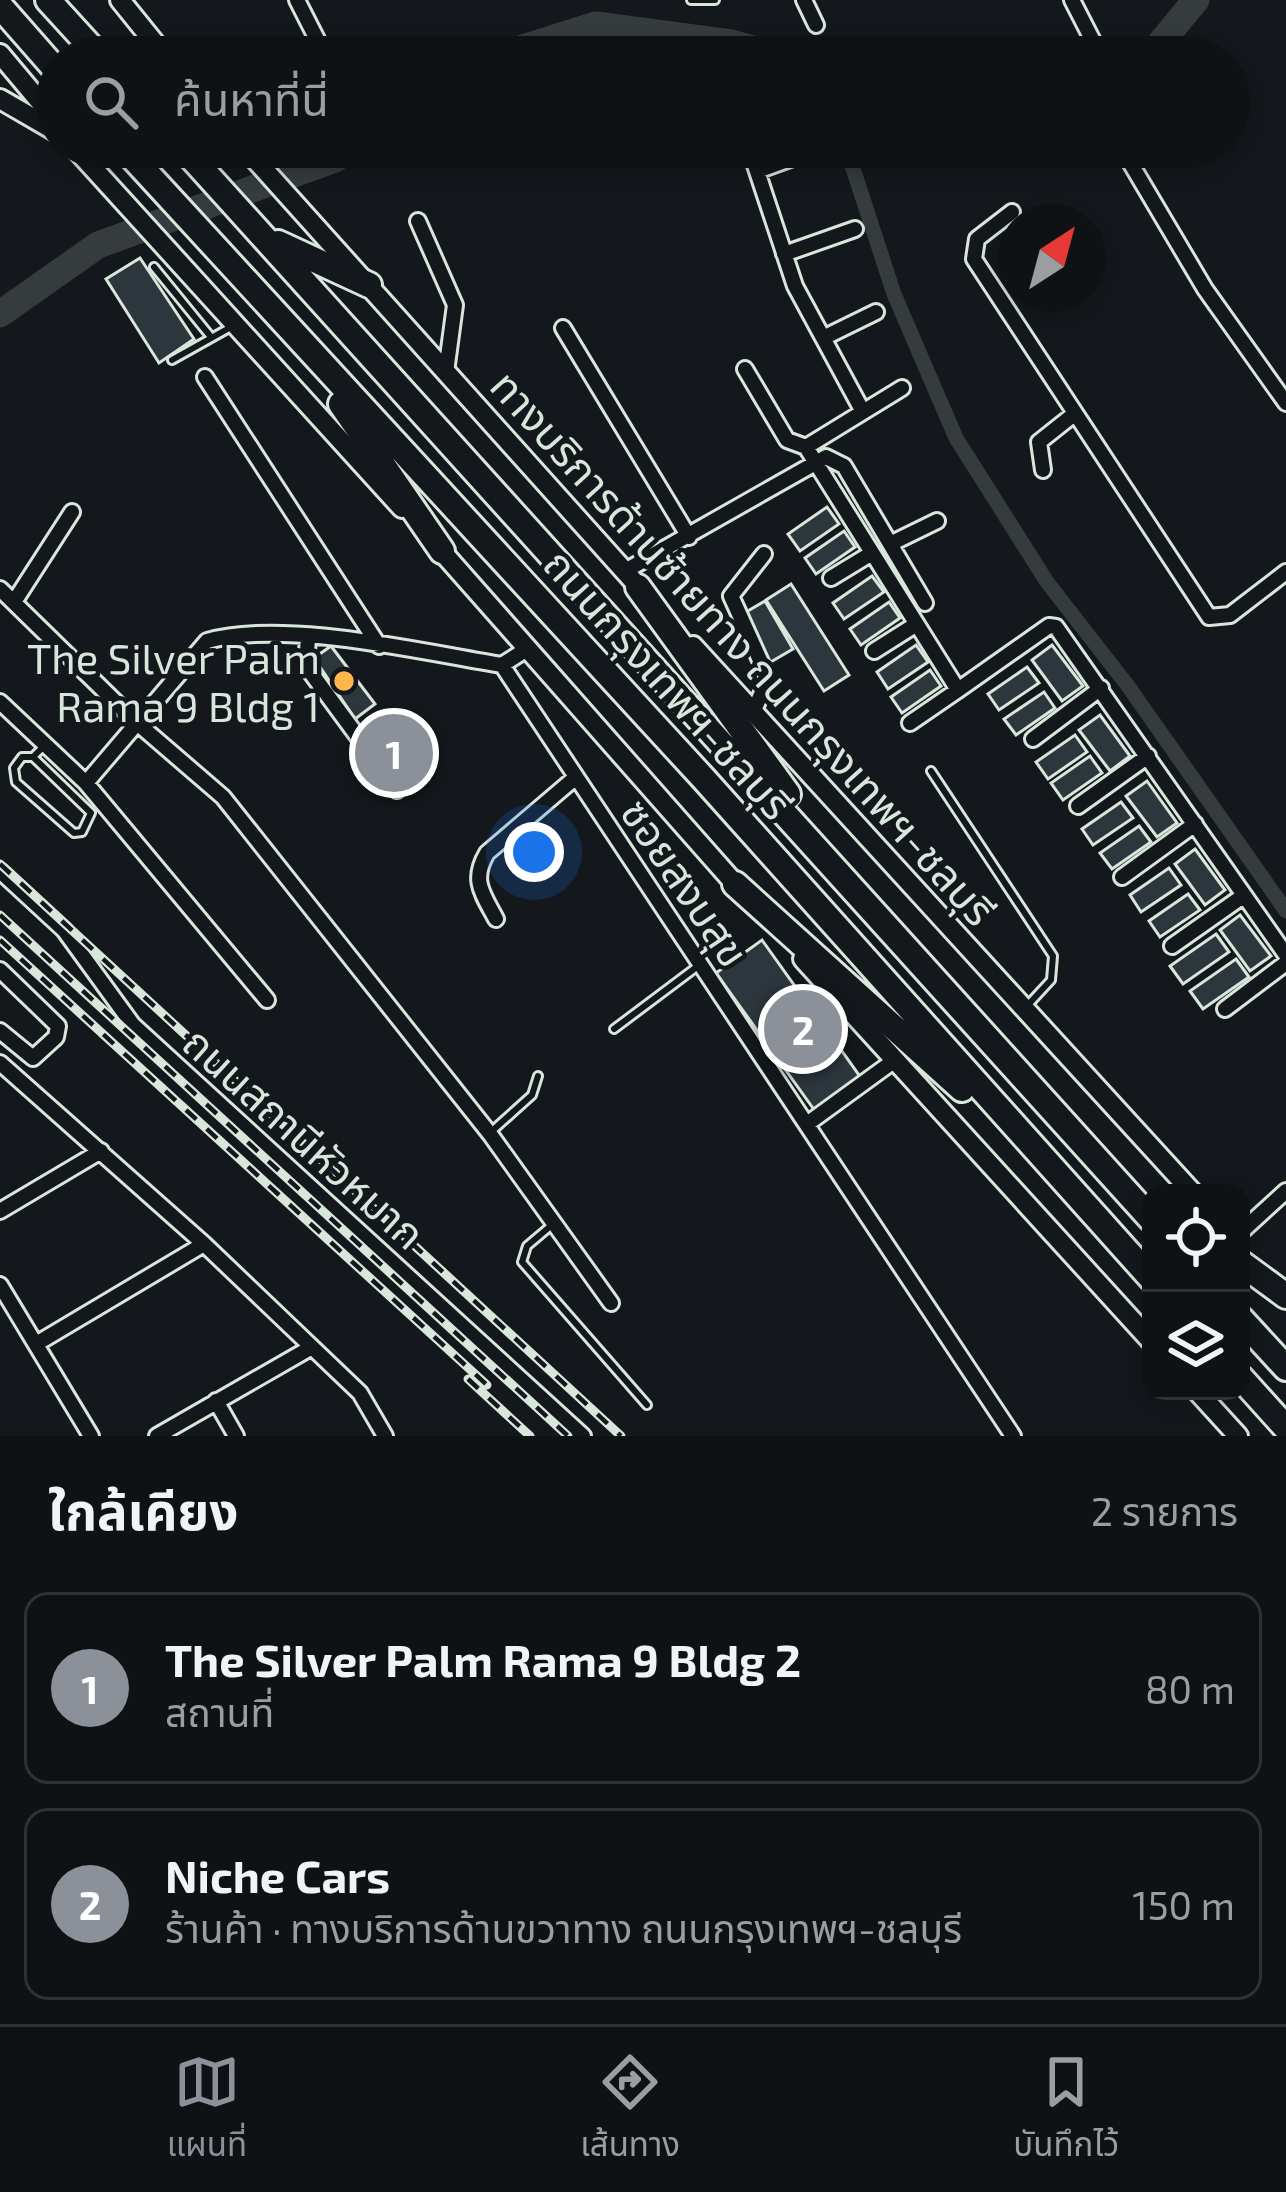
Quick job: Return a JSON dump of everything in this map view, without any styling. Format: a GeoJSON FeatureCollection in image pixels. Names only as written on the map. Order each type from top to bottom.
{"type":"FeatureCollection","features":[{"type":"Feature","properties":{"kind":"highway"},"geometry":{"type":"LineString","coordinates":[[48,0],[81,36]]}},
{"type":"Feature","properties":{"kind":"highway"},"geometry":{"type":"LineString","coordinates":[[0,7],[36,47]]}},
{"type":"Feature","properties":{"kind":"highway","name":"ถนนกรุงเทพฯ-ชลบุรี"},"geometry":{"type":"LineString","coordinates":[[141,168],[704,779],[1142,1268]]}},
{"type":"Feature","properties":{"kind":"highway","name":"ถนนกรุงเทพฯ-ชลบุรี"},"geometry":{"type":"LineString","coordinates":[[202,168],[850,880],[1142,1209]]}},
{"type":"Feature","properties":{"kind":"highway"},"geometry":{"type":"LineString","coordinates":[[265,237],[369,285]]}},
{"type":"Feature","properties":{"kind":"highway"},"geometry":{"type":"LineString","coordinates":[[285,322],[442,551]]}},
{"type":"Feature","properties":{"kind":"highway"},"geometry":{"type":"LineString","coordinates":[[632,579],[850,880]]}},
{"type":"Feature","properties":{"kind":"highway"},"geometry":{"type":"LineString","coordinates":[[735,884],[1058,1175]]}},
{"type":"Feature","properties":{"kind":"highway"},"geometry":{"type":"LineString","coordinates":[[1088,1149],[1142,1189]]}},
{"type":"Feature","properties":{"kind":"highway"},"geometry":{"type":"LineString","coordinates":[[1250,1270],[1286,1297]]}},
{"type":"Feature","properties":{"kind":"highway"},"geometry":{"type":"LineString","coordinates":[[1250,1329],[1286,1368]]}},
{"type":"Feature","properties":{"kind":"highway"},"geometry":{"type":"LineString","coordinates":[[1250,1388],[1286,1428]]}},
{"type":"Feature","properties":{"kind":"main road"},"geometry":{"type":"LineString","coordinates":[[120,0],[149,36]]}},
{"type":"Feature","properties":{"kind":"main road"},"geometry":{"type":"LineString","coordinates":[[0,54],[36,97]]}},
{"type":"Feature","properties":{"kind":"main road"},"geometry":{"type":"LineString","coordinates":[[0,99],[36,120]]}},
{"type":"Feature","properties":{"kind":"main road"},"geometry":{"type":"LineString","coordinates":[[94,168],[1142,1331]]}},
{"type":"Feature","properties":{"kind":"main road","name":"ทางบริการด้านซ้ายทาง ถนนกรุงเทพฯ-ชลบุรี"},"geometry":{"type":"LineString","coordinates":[[263,168],[1185,1184]]}},
{"type":"Feature","properties":{"kind":"main road"},"geometry":{"type":"LineString","coordinates":[[1250,1256],[1286,1297]]}},
{"type":"Feature","properties":{"kind":"main road"},"geometry":{"type":"LineString","coordinates":[[1205,1400],[1238,1436]]}},
{"type":"Feature","properties":{"kind":"street"},"geometry":{"type":"LineString","coordinates":[[297,0],[315,36]]}},
{"type":"Feature","properties":{"kind":"street"},"geometry":{"type":"LineString","coordinates":[[804,0],[816,25]]}},
{"type":"Feature","properties":{"kind":"street"},"geometry":{"type":"LineString","coordinates":[[1072,0],[1092,36]]}},
{"type":"Feature","properties":{"kind":"street"},"geometry":{"type":"LineString","coordinates":[[763,168],[757,170],[784,254],[862,410]]}},
{"type":"Feature","properties":{"kind":"street"},"geometry":{"type":"LineString","coordinates":[[1133,168],[1205,290],[1286,404]]}},
{"type":"Feature","properties":{"kind":"street"},"geometry":{"type":"LineString","coordinates":[[418,220],[455,305],[446,373]]}},
{"type":"Feature","properties":{"kind":"street"},"geometry":{"type":"LineString","coordinates":[[998,223],[977,239],[972,252],[998,301]]}},
{"type":"Feature","properties":{"kind":"street"},"geometry":{"type":"LineString","coordinates":[[784,254],[856,229]]}},
{"type":"Feature","properties":{"kind":"street"},"geometry":{"type":"LineString","coordinates":[[823,338],[876,312]]}},
{"type":"Feature","properties":{"kind":"street"},"geometry":{"type":"LineString","coordinates":[[1005,312],[1209,617],[1230,615],[1286,572]]}},
{"type":"Feature","properties":{"kind":"street"},"geometry":{"type":"LineString","coordinates":[[562,328],[688,537]]}},
{"type":"Feature","properties":{"kind":"street"},"geometry":{"type":"LineString","coordinates":[[745,369],[787,440],[810,454],[838,459],[925,602]]}},
{"type":"Feature","properties":{"kind":"street"},"geometry":{"type":"LineString","coordinates":[[205,377],[379,646]]}},
{"type":"Feature","properties":{"kind":"street"},"geometry":{"type":"LineString","coordinates":[[632,579],[810,454],[862,410],[902,388]]}},
{"type":"Feature","properties":{"kind":"street"},"geometry":{"type":"LineString","coordinates":[[1043,470],[1039,442],[1072,415]]}},
{"type":"Feature","properties":{"kind":"street"},"geometry":{"type":"LineString","coordinates":[[810,454],[958,690]]}},
{"type":"Feature","properties":{"kind":"street"},"geometry":{"type":"LineString","coordinates":[[14,602],[72,512]]}},
{"type":"Feature","properties":{"kind":"street"},"geometry":{"type":"LineString","coordinates":[[892,543],[937,521]]}},
{"type":"Feature","properties":{"kind":"street"},"geometry":{"type":"LineString","coordinates":[[753,712],[766,670],[730,596],[764,554]]}},
{"type":"Feature","properties":{"kind":"street"},"geometry":{"type":"LineString","coordinates":[[831,578],[872,554]]}},
{"type":"Feature","properties":{"kind":"street"},"geometry":{"type":"LineString","coordinates":[[0,589],[136,722],[224,797],[490,1134],[611,1303]]}},
{"type":"Feature","properties":{"kind":"street"},"geometry":{"type":"LineString","coordinates":[[874,650],[915,625]]}},
{"type":"Feature","properties":{"kind":"street"},"geometry":{"type":"LineString","coordinates":[[910,723],[1049,626],[1061,632],[1286,959],[1226,1010]]}},
{"type":"Feature","properties":{"kind":"street"},"geometry":{"type":"LineString","coordinates":[[86,783],[207,641],[231,634],[308,638],[502,665],[527,649]]}},
{"type":"Feature","properties":{"kind":"street"},"geometry":{"type":"LineString","coordinates":[[308,638],[306,666],[398,790]]}},
{"type":"Feature","properties":{"kind":"street","name":"ซอยสงบสุข"},"geometry":{"type":"LineString","coordinates":[[502,665],[1013,1436]]}},
{"type":"Feature","properties":{"kind":"street"},"geometry":{"type":"LineString","coordinates":[[1033,739],[1101,688]]}},
{"type":"Feature","properties":{"kind":"street"},"geometry":{"type":"LineString","coordinates":[[0,702],[86,783],[267,1000]]}},
{"type":"Feature","properties":{"kind":"street"},"geometry":{"type":"LineString","coordinates":[[1078,806],[1148,756]]}},
{"type":"Feature","properties":{"kind":"street"},"geometry":{"type":"LineString","coordinates":[[496,919],[476,883],[478,867],[487,853],[576,777]]}},
{"type":"Feature","properties":{"kind":"street"},"geometry":{"type":"LineString","coordinates":[[1122,877],[1195,824]]}},
{"type":"Feature","properties":{"kind":"street","name":"ถนนสถานีหัวหมาก"},"geometry":{"type":"LineString","coordinates":[[0,871],[64,930],[140,1031],[583,1436]]}},
{"type":"Feature","properties":{"kind":"street"},"geometry":{"type":"LineString","coordinates":[[1172,946],[1244,896]]}},
{"type":"Feature","properties":{"kind":"street"},"geometry":{"type":"LineString","coordinates":[[0,970],[58,1026],[56,1037],[33,1058],[0,1031]]}},
{"type":"Feature","properties":{"kind":"street"},"geometry":{"type":"LineString","coordinates":[[807,1124],[895,1060]]}},
{"type":"Feature","properties":{"kind":"street"},"geometry":{"type":"LineString","coordinates":[[0,1063],[312,1347],[360,1394],[385,1436]]}},
{"type":"Feature","properties":{"kind":"street"},"geometry":{"type":"LineString","coordinates":[[0,1211],[100,1151]]}},
{"type":"Feature","properties":{"kind":"street"},"geometry":{"type":"LineString","coordinates":[[1250,1224],[1286,1191]]}},
{"type":"Feature","properties":{"kind":"street"},"geometry":{"type":"LineString","coordinates":[[36,1344],[204,1244]]}},
{"type":"Feature","properties":{"kind":"street"},"geometry":{"type":"LineString","coordinates":[[0,1285],[92,1436]]}},
{"type":"Feature","properties":{"kind":"street"},"geometry":{"type":"LineString","coordinates":[[157,1436],[312,1347]]}},
{"type":"Feature","properties":{"kind":"street"},"geometry":{"type":"LineString","coordinates":[[216,1401],[236,1436]]}},
{"type":"Feature","properties":{"kind":"lane"},"geometry":{"type":"LineString","coordinates":[[691,0],[715,0]]}},
{"type":"Feature","properties":{"kind":"lane"},"geometry":{"type":"LineString","coordinates":[[154,267],[211,337]]}},
{"type":"Feature","properties":{"kind":"lane"},"geometry":{"type":"LineString","coordinates":[[172,359],[234,326]]}},
{"type":"Feature","properties":{"kind":"lane"},"geometry":{"type":"LineString","coordinates":[[34,757],[91,813],[82,832],[74,833],[16,782],[14,768],[22,757],[34,757],[44,746],[50,748]]}},
{"type":"Feature","properties":{"kind":"lane"},"geometry":{"type":"LineString","coordinates":[[931,771],[1053,956],[1051,980],[1024,1009]]}},
{"type":"Feature","properties":{"kind":"lane"},"geometry":{"type":"LineString","coordinates":[[614,1029],[701,964]]}},
{"type":"Feature","properties":{"kind":"lane"},"geometry":{"type":"LineString","coordinates":[[490,1134],[532,1095],[538,1076]]}},
{"type":"Feature","properties":{"kind":"lane"},"geometry":{"type":"LineString","coordinates":[[554,1222],[527,1246],[522,1262],[647,1405]]}},
{"type":"Feature","properties":{"kind":"building"},"geometry":{"type":"Polygon","coordinates":[[[140,258],[194,339],[159,363],[106,279],[140,258]]]}},
{"type":"Feature","properties":{"kind":"building"},"geometry":{"type":"Polygon","coordinates":[[[827,507],[839,524],[800,551],[788,534],[827,507]]]}},
{"type":"Feature","properties":{"kind":"building"},"geometry":{"type":"Polygon","coordinates":[[[844,531],[855,547],[816,574],[805,558],[844,531]]]}},
{"type":"Feature","properties":{"kind":"building"},"geometry":{"type":"Polygon","coordinates":[[[872,576],[884,592],[844,619],[833,603],[872,576]]]}},
{"type":"Feature","properties":{"kind":"building"},"geometry":{"type":"Polygon","coordinates":[[[791,584],[849,675],[824,691],[766,600],[791,584]]]}},
{"type":"Feature","properties":{"kind":"building"},"geometry":{"type":"Polygon","coordinates":[[[765,601],[793,649],[769,663],[741,615],[765,601]]]}},
{"type":"Feature","properties":{"kind":"building"},"geometry":{"type":"Polygon","coordinates":[[[889,602],[900,618],[861,645],[850,629],[889,602]]]}},
{"type":"Feature","properties":{"kind":"building"},"geometry":{"type":"Polygon","coordinates":[[[916,645],[928,662],[888,689],[877,672],[916,645]]]}},
{"type":"Feature","properties":{"kind":"building"},"geometry":{"type":"Polygon","coordinates":[[[1052,645],[1083,686],[1062,701],[1032,660],[1052,645]]]}},
{"type":"Feature","properties":{"kind":"building","name":"The Silver Palm Rama 9 Bldg 1"},"geometry":{"type":"Polygon","coordinates":[[[331,646],[375,704],[355,719],[314,658],[331,646]]]}},
{"type":"Feature","properties":{"kind":"building"},"geometry":{"type":"Polygon","coordinates":[[[1027,667],[1039,683],[999,710],[988,694],[1027,667]]]}},
{"type":"Feature","properties":{"kind":"building"},"geometry":{"type":"Polygon","coordinates":[[[930,670],[941,686],[902,713],[891,697],[930,670]]]}},
{"type":"Feature","properties":{"kind":"building"},"geometry":{"type":"Polygon","coordinates":[[[1044,692],[1055,708],[1016,735],[1004,719],[1044,692]]]}},
{"type":"Feature","properties":{"kind":"building"},"geometry":{"type":"Polygon","coordinates":[[[381,714],[425,778],[405,792],[364,728],[381,714]]]}},
{"type":"Feature","properties":{"kind":"building"},"geometry":{"type":"Polygon","coordinates":[[[1100,715],[1130,756],[1110,771],[1079,730],[1100,715]]]}},
{"type":"Feature","properties":{"kind":"building"},"geometry":{"type":"Polygon","coordinates":[[[1075,735],[1087,752],[1048,779],[1036,762],[1075,735]]]}},
{"type":"Feature","properties":{"kind":"building"},"geometry":{"type":"Polygon","coordinates":[[[1090,756],[1102,773],[1063,800],[1051,783],[1090,756]]]}},
{"type":"Feature","properties":{"kind":"building"},"geometry":{"type":"Polygon","coordinates":[[[1147,781],[1177,823],[1157,837],[1126,796],[1147,781]]]}},
{"type":"Feature","properties":{"kind":"building"},"geometry":{"type":"Polygon","coordinates":[[[1121,802],[1133,818],[1093,845],[1082,829],[1121,802]]]}},
{"type":"Feature","properties":{"kind":"building"},"geometry":{"type":"Polygon","coordinates":[[[1139,826],[1151,842],[1112,869],[1100,853],[1139,826]]]}},
{"type":"Feature","properties":{"kind":"building"},"geometry":{"type":"Polygon","coordinates":[[[1195,849],[1225,890],[1205,905],[1175,864],[1195,849]]]}},
{"type":"Feature","properties":{"kind":"building"},"geometry":{"type":"Polygon","coordinates":[[[1169,868],[1181,885],[1141,912],[1130,895],[1169,868]]]}},
{"type":"Feature","properties":{"kind":"building"},"geometry":{"type":"Polygon","coordinates":[[[1188,894],[1200,910],[1160,937],[1149,921],[1188,894]]]}},
{"type":"Feature","properties":{"kind":"building"},"geometry":{"type":"Polygon","coordinates":[[[1240,915],[1271,956],[1250,971],[1220,930],[1240,915]]]}},
{"type":"Feature","properties":{"kind":"building"},"geometry":{"type":"Polygon","coordinates":[[[1216,934],[1229,952],[1183,984],[1170,966],[1216,934]]]}},
{"type":"Feature","properties":{"kind":"building"},"geometry":{"type":"Polygon","coordinates":[[[762,940],[804,999],[787,1011],[802,1032],[819,1019],[861,1078],[815,1111],[716,973],[762,940]]]}},
{"type":"Feature","properties":{"kind":"building"},"geometry":{"type":"Polygon","coordinates":[[[1236,959],[1249,977],[1203,1009],[1190,991],[1236,959]]]}},
{"type":"Feature","properties":{"kind":"waterway"},"geometry":{"type":"LineString","coordinates":[[1166,36],[1196,0]]}},
{"type":"Feature","properties":{"kind":"waterway"},"geometry":{"type":"LineString","coordinates":[[561,36],[596,25],[678,36]]}},
{"type":"Feature","properties":{"kind":"waterway"},"geometry":{"type":"LineString","coordinates":[[0,314],[98,245],[310,168]]}},
{"type":"Feature","properties":{"kind":"waterway"},"geometry":{"type":"LineString","coordinates":[[853,168],[894,294],[956,438],[1047,582],[1128,686],[1286,911]]}},
{"type":"Feature","properties":{"kind":"railway"},"geometry":{"type":"LineString","coordinates":[[0,864],[621,1436]]}},
{"type":"Feature","properties":{"kind":"railway"},"geometry":{"type":"LineString","coordinates":[[0,915],[568,1436]]}},
{"type":"Feature","properties":{"kind":"railway"},"geometry":{"type":"LineString","coordinates":[[0,940],[487,1385]]}},
{"type":"Feature","properties":{"kind":"railway"},"geometry":{"type":"LineString","coordinates":[[468,1379],[530,1436]]}},
{"type":"Feature","properties":{"kind":"place","name":"The Silver Palm Rama 9 Bldg 1"},"geometry":{"type":"Point","coordinates":[344,681]}},
{"type":"Feature","properties":{"kind":"place","name":"The Silver Palm Rama 9 Bldg 2"},"geometry":{"type":"Point","coordinates":[394,753]}},
{"type":"Feature","properties":{"kind":"place","name":"Niche Cars"},"geometry":{"type":"Point","coordinates":[803,1029]}}]}
